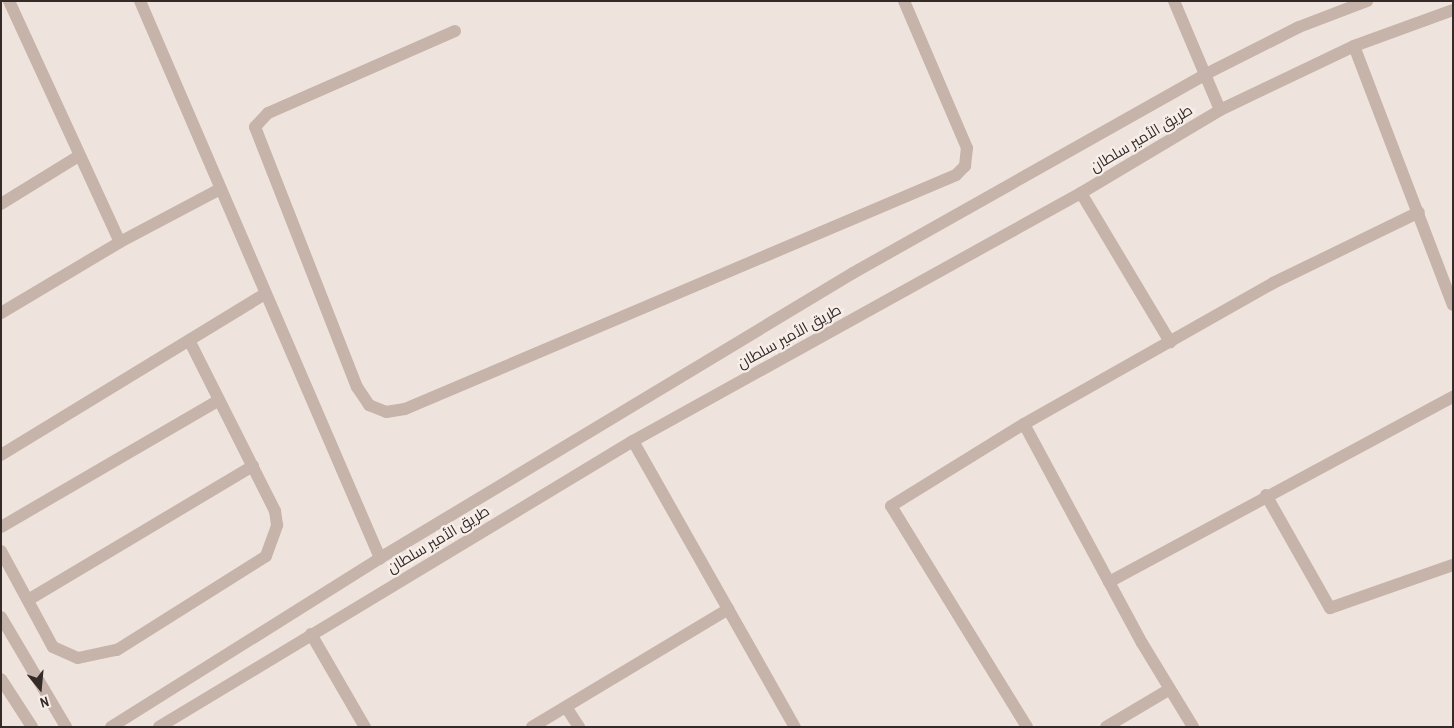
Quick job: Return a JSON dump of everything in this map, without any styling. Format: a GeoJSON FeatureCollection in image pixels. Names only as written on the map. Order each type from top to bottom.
{"type":"FeatureCollection","features":[{"type":"Feature","properties":{"kind":"street"},"geometry":{"type":"LineString","coordinates":[[9,1],[77,157],[120,242]]}},
{"type":"Feature","properties":{"kind":"street"},"geometry":{"type":"LineString","coordinates":[[140,1],[380,558]]}},
{"type":"Feature","properties":{"kind":"street"},"geometry":{"type":"LineString","coordinates":[[455,31],[268,113],[255,127],[254,133],[357,387],[369,405],[386,412],[405,409],[956,175],[965,166],[968,148],[904,1]]}},
{"type":"Feature","properties":{"kind":"street"},"geometry":{"type":"LineString","coordinates":[[1174,1],[1220,110]]}},
{"type":"Feature","properties":{"kind":"street","name":"طريق الأمير سلطان"},"geometry":{"type":"LineString","coordinates":[[112,727],[380,558],[853,273],[1204,75],[1299,27],[1367,1]]}},
{"type":"Feature","properties":{"kind":"street","name":"طريق الأمير سلطان"},"geometry":{"type":"LineString","coordinates":[[160,727],[633,441],[1081,193],[1220,110],[1354,46],[1453,10]]}},
{"type":"Feature","properties":{"kind":"street"},"geometry":{"type":"LineString","coordinates":[[1354,46],[1453,305]]}},
{"type":"Feature","properties":{"kind":"street"},"geometry":{"type":"LineString","coordinates":[[1,204],[77,157]]}},
{"type":"Feature","properties":{"kind":"street"},"geometry":{"type":"LineString","coordinates":[[1,313],[120,242],[220,189]]}},
{"type":"Feature","properties":{"kind":"street"},"geometry":{"type":"LineString","coordinates":[[1081,193],[1170,342]]}},
{"type":"Feature","properties":{"kind":"street"},"geometry":{"type":"LineString","coordinates":[[1027,727],[891,506],[1024,424],[1273,283],[1419,212]]}},
{"type":"Feature","properties":{"kind":"street"},"geometry":{"type":"LineString","coordinates":[[1,455],[265,294]]}},
{"type":"Feature","properties":{"kind":"street"},"geometry":{"type":"LineString","coordinates":[[1,551],[53,647],[78,658],[117,650],[266,556],[277,525],[275,511],[188,340]]}},
{"type":"Feature","properties":{"kind":"street"},"geometry":{"type":"LineString","coordinates":[[1109,582],[1453,397]]}},
{"type":"Feature","properties":{"kind":"street"},"geometry":{"type":"LineString","coordinates":[[1,527],[220,400]]}},
{"type":"Feature","properties":{"kind":"street"},"geometry":{"type":"LineString","coordinates":[[1024,424],[1109,582],[1193,727]]}},
{"type":"Feature","properties":{"kind":"street"},"geometry":{"type":"LineString","coordinates":[[633,441],[795,727]]}},
{"type":"Feature","properties":{"kind":"street"},"geometry":{"type":"LineString","coordinates":[[28,600],[253,466]]}},
{"type":"Feature","properties":{"kind":"street"},"geometry":{"type":"LineString","coordinates":[[1266,496],[1330,608],[1453,565]]}},
{"type":"Feature","properties":{"kind":"street"},"geometry":{"type":"LineString","coordinates":[[532,727],[728,609]]}},
{"type":"Feature","properties":{"kind":"street"},"geometry":{"type":"LineString","coordinates":[[1,617],[58,721],[66,727]]}},
{"type":"Feature","properties":{"kind":"street"},"geometry":{"type":"LineString","coordinates":[[311,634],[366,727]]}},
{"type":"Feature","properties":{"kind":"street"},"geometry":{"type":"LineString","coordinates":[[1,679],[32,727]]}},
{"type":"Feature","properties":{"kind":"street"},"geometry":{"type":"LineString","coordinates":[[1106,727],[1170,689]]}},
{"type":"Feature","properties":{"kind":"street"},"geometry":{"type":"LineString","coordinates":[[566,707],[579,727]]}}]}
